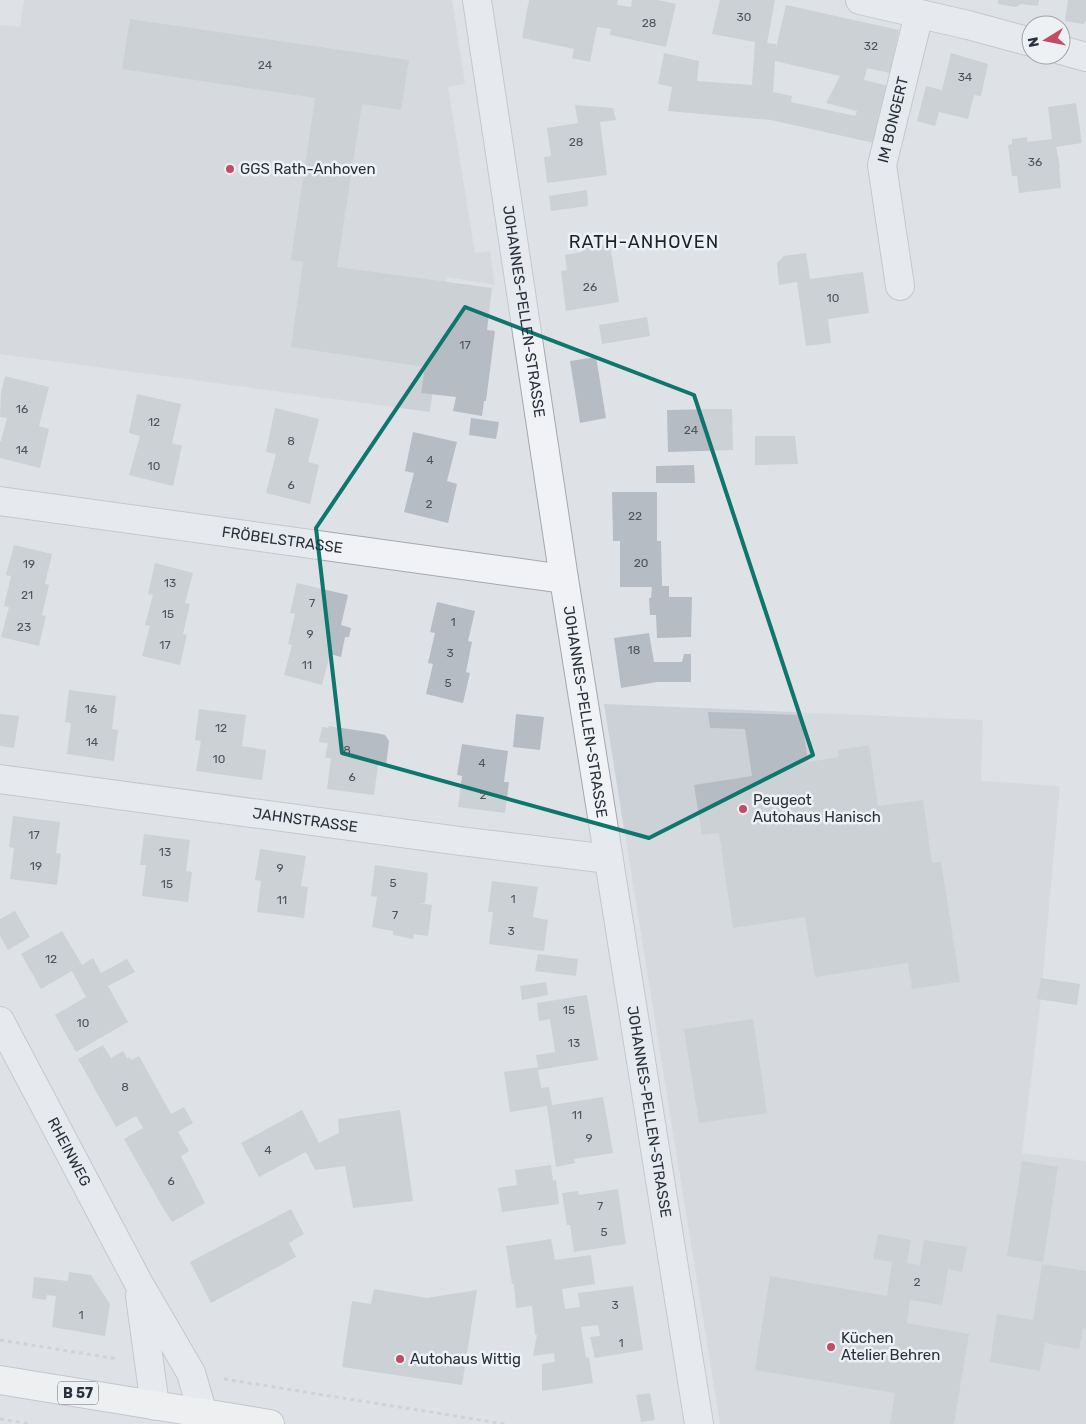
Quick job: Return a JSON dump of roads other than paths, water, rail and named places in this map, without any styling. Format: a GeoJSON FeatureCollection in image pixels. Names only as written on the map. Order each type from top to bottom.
{"type":"FeatureCollection","features":[{"type":"Feature","properties":{"kind":"main road","name":"B 57"},"geometry":{"type":"LineString","coordinates":[[0,1380],[156,1415],[270,1424]]}},
{"type":"Feature","properties":{"kind":"street","name":"JOHANNES-PELLEN-STRASSE"},"geometry":{"type":"LineString","coordinates":[[477,0],[564,579],[699,1424]]}},
{"type":"Feature","properties":{"kind":"street"},"geometry":{"type":"LineString","coordinates":[[860,0],[1021,40]]}},
{"type":"Feature","properties":{"kind":"street","name":"IM BONGERT"},"geometry":{"type":"LineString","coordinates":[[900,286],[882,165],[919,14]]}},
{"type":"Feature","properties":{"kind":"street"},"geometry":{"type":"LineString","coordinates":[[1071,53],[1086,57]]}},
{"type":"Feature","properties":{"kind":"street","name":"FRÖBELSTRASSE"},"geometry":{"type":"LineString","coordinates":[[0,501],[564,579]]}},
{"type":"Feature","properties":{"kind":"street","name":"JAHNSTRASSE"},"geometry":{"type":"LineString","coordinates":[[0,779],[460,841],[609,859]]}},
{"type":"Feature","properties":{"kind":"street","name":"RHEINWEG"},"geometry":{"type":"LineString","coordinates":[[0,1021],[138,1282],[191,1373],[203,1419]]}},
{"type":"Feature","properties":{"kind":"street","name":"RHEINWEG"},"geometry":{"type":"LineString","coordinates":[[138,1282],[156,1415]]}},
{"type":"Feature","properties":{"kind":"place","name":"GGS Rath-Anhoven"},"geometry":{"type":"Point","coordinates":[230,169]}},
{"type":"Feature","properties":{"kind":"place","name":"Peugeot Autohaus Hanisch"},"geometry":{"type":"Point","coordinates":[743,809]}},
{"type":"Feature","properties":{"kind":"place","name":"Küchen Atelier Behren"},"geometry":{"type":"Point","coordinates":[831,1347]}},
{"type":"Feature","properties":{"kind":"place","name":"Autohaus Wittig"},"geometry":{"type":"Point","coordinates":[400,1359]}},
{"type":"Feature","properties":{"kind":"district","name":"RATH-ANHOVEN"},"geometry":{"type":"Point","coordinates":[644,242]}}]}
